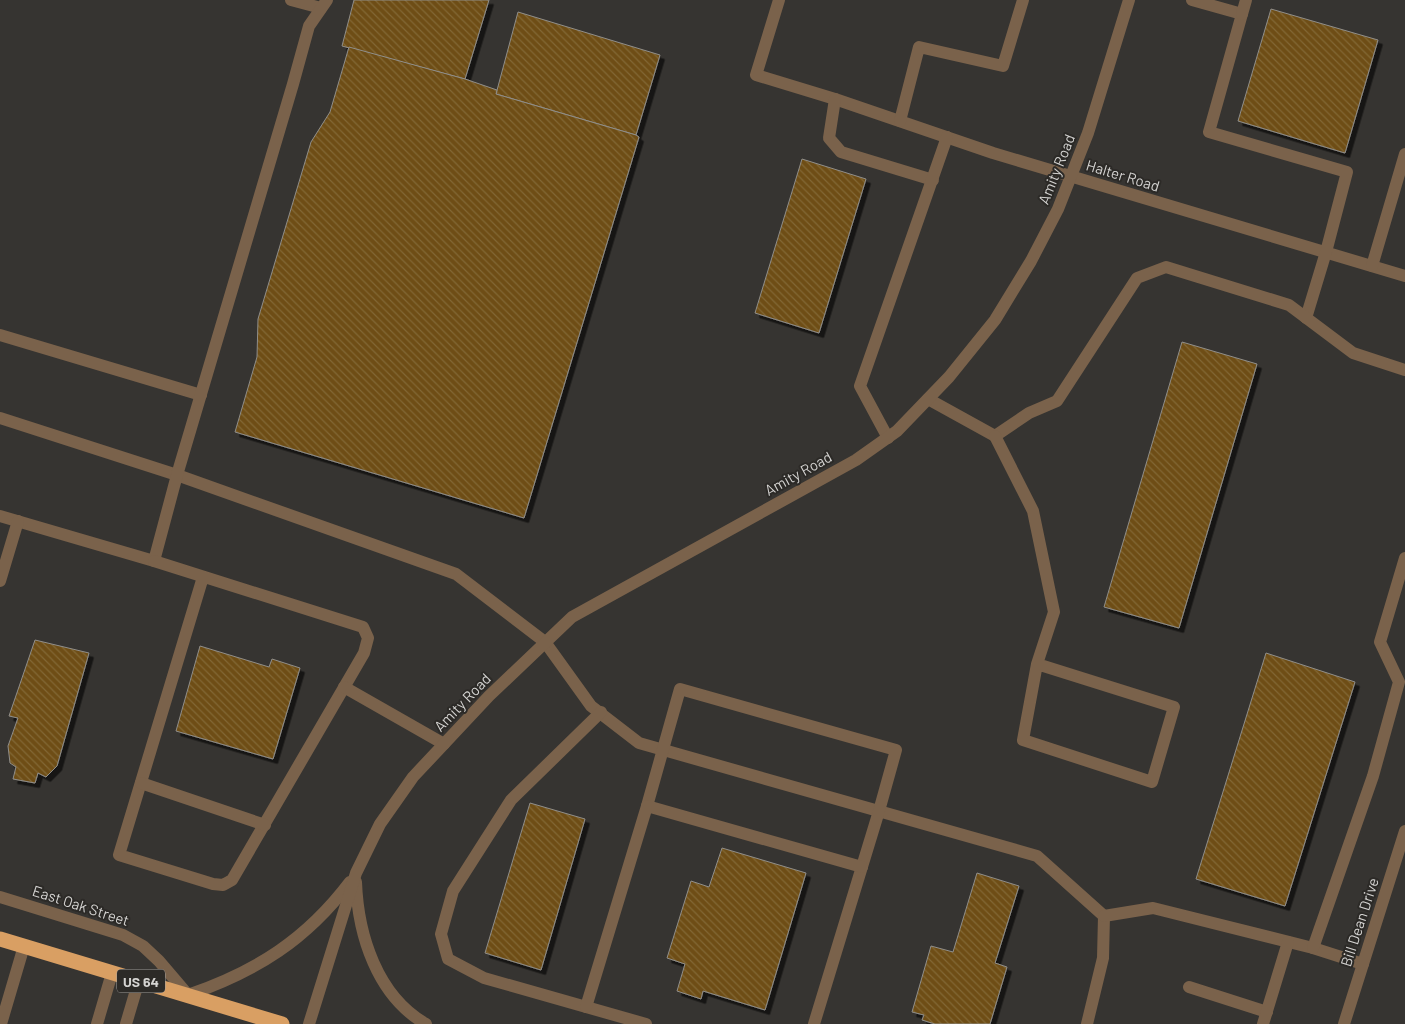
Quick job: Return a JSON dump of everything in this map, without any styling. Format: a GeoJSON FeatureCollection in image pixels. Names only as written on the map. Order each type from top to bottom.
{"type":"FeatureCollection","features":[{"type":"Feature","properties":{"kind":"highway","name":"US 64"},"geometry":{"type":"LineString","coordinates":[[0,939],[282,1024]]}},
{"type":"Feature","properties":{"kind":"street"},"geometry":{"type":"LineString","coordinates":[[154,562],[309,26],[324,4],[290,0]]}},
{"type":"Feature","properties":{"kind":"street","name":"Halter Road"},"geometry":{"type":"LineString","coordinates":[[779,0],[756,75],[1071,176],[1405,276]]}},
{"type":"Feature","properties":{"kind":"street"},"geometry":{"type":"LineString","coordinates":[[900,121],[919,47],[1003,66],[1023,0]]}},
{"type":"Feature","properties":{"kind":"street","name":"Amity Road"},"geometry":{"type":"LineString","coordinates":[[309,1024],[356,873],[380,824],[413,777],[490,696],[572,617],[856,460],[897,432],[949,378],[995,320],[1058,209],[1088,133],[1130,0]]}},
{"type":"Feature","properties":{"kind":"street"},"geometry":{"type":"LineString","coordinates":[[1192,0],[1242,14]]}},
{"type":"Feature","properties":{"kind":"street"},"geometry":{"type":"LineString","coordinates":[[1246,0],[1209,132],[1347,172],[1306,318]]}},
{"type":"Feature","properties":{"kind":"street"},"geometry":{"type":"LineString","coordinates":[[835,100],[829,138],[841,152],[932,180]]}},
{"type":"Feature","properties":{"kind":"street"},"geometry":{"type":"LineString","coordinates":[[888,438],[860,386],[947,137]]}},
{"type":"Feature","properties":{"kind":"street"},"geometry":{"type":"LineString","coordinates":[[1372,266],[1405,154]]}},
{"type":"Feature","properties":{"kind":"street"},"geometry":{"type":"LineString","coordinates":[[994,436],[1029,413],[1057,401],[1137,278],[1166,267],[1289,305],[1353,353],[1405,370]]}},
{"type":"Feature","properties":{"kind":"street"},"geometry":{"type":"LineString","coordinates":[[0,335],[201,395]]}},
{"type":"Feature","properties":{"kind":"street"},"geometry":{"type":"LineString","coordinates":[[928,399],[994,436],[1033,510],[1054,612],[1037,664],[1023,740],[1152,782],[1174,707],[1037,664]]}},
{"type":"Feature","properties":{"kind":"street"},"geometry":{"type":"LineString","coordinates":[[0,418],[178,475],[456,574],[545,642],[591,706],[639,743],[1037,856],[1104,916],[1103,958],[1087,1024]]}},
{"type":"Feature","properties":{"kind":"street"},"geometry":{"type":"LineString","coordinates":[[0,516],[154,562],[203,577],[363,627],[368,638],[364,653],[232,880],[222,885],[213,884],[118,855],[203,577]]}},
{"type":"Feature","properties":{"kind":"street"},"geometry":{"type":"LineString","coordinates":[[0,581],[18,521]]}},
{"type":"Feature","properties":{"kind":"street"},"geometry":{"type":"LineString","coordinates":[[1313,948],[1373,776],[1399,682],[1380,642],[1405,558]]}},
{"type":"Feature","properties":{"kind":"street"},"geometry":{"type":"LineString","coordinates":[[344,687],[444,744]]}},
{"type":"Feature","properties":{"kind":"street"},"geometry":{"type":"LineString","coordinates":[[586,1007],[647,806],[680,689],[896,750],[814,1024]]}},
{"type":"Feature","properties":{"kind":"street"},"geometry":{"type":"LineString","coordinates":[[600,712],[511,800],[453,891],[441,934],[448,959],[484,978],[646,1024]]}},
{"type":"Feature","properties":{"kind":"street"},"geometry":{"type":"LineString","coordinates":[[140,783],[265,825]]}},
{"type":"Feature","properties":{"kind":"street"},"geometry":{"type":"LineString","coordinates":[[647,806],[862,867]]}},
{"type":"Feature","properties":{"kind":"street","name":"Bill Dean Drive"},"geometry":{"type":"LineString","coordinates":[[1344,1024],[1405,831]]}},
{"type":"Feature","properties":{"kind":"street"},"geometry":{"type":"LineString","coordinates":[[356,873],[359,914],[377,969],[390,992],[404,1009],[426,1024]]}},
{"type":"Feature","properties":{"kind":"street","name":"Amity Road"},"geometry":{"type":"LineString","coordinates":[[188,996],[227,981],[256,966],[287,945],[320,917],[356,873]]}},
{"type":"Feature","properties":{"kind":"street","name":"East Oak Street"},"geometry":{"type":"LineString","coordinates":[[0,897],[123,935],[143,946],[159,961],[188,996]]}},
{"type":"Feature","properties":{"kind":"street"},"geometry":{"type":"LineString","coordinates":[[1104,916],[1152,908],[1313,948],[1363,964]]}},
{"type":"Feature","properties":{"kind":"street"},"geometry":{"type":"LineString","coordinates":[[1189,987],[1265,1018],[1288,942]]}},
{"type":"Feature","properties":{"kind":"street"},"geometry":{"type":"LineString","coordinates":[[1,1024],[24,946]]}},
{"type":"Feature","properties":{"kind":"street"},"geometry":{"type":"LineString","coordinates":[[97,1024],[112,973]]}},
{"type":"Feature","properties":{"kind":"street"},"geometry":{"type":"LineString","coordinates":[[126,1024],[139,980]]}},
{"type":"Feature","properties":{"kind":"building"},"geometry":{"type":"Polygon","coordinates":[[[354,0],[489,0],[465,79],[342,46],[354,0]]]}},
{"type":"Feature","properties":{"kind":"building"},"geometry":{"type":"Polygon","coordinates":[[[1271,9],[1378,40],[1345,153],[1238,121],[1271,9]]]}},
{"type":"Feature","properties":{"kind":"building"},"geometry":{"type":"Polygon","coordinates":[[[518,12],[660,55],[636,135],[496,94],[518,12]]]}},
{"type":"Feature","properties":{"kind":"building"},"geometry":{"type":"Polygon","coordinates":[[[349,47],[465,79],[497,90],[496,94],[639,137],[524,518],[235,432],[257,357],[258,319],[311,142],[330,112],[349,47]]]}},
{"type":"Feature","properties":{"kind":"building"},"geometry":{"type":"Polygon","coordinates":[[[802,159],[866,179],[819,333],[755,313],[802,159]]]}},
{"type":"Feature","properties":{"kind":"building"},"geometry":{"type":"Polygon","coordinates":[[[1182,342],[1257,364],[1179,628],[1104,607],[1182,342]]]}},
{"type":"Feature","properties":{"kind":"building"},"geometry":{"type":"Polygon","coordinates":[[[35,640],[89,653],[57,766],[46,777],[38,773],[35,783],[13,779],[16,767],[10,763],[8,746],[18,718],[9,716],[35,640]]]}},
{"type":"Feature","properties":{"kind":"building"},"geometry":{"type":"Polygon","coordinates":[[[200,646],[269,667],[272,659],[300,668],[273,759],[176,731],[200,646]]]}},
{"type":"Feature","properties":{"kind":"building"},"geometry":{"type":"Polygon","coordinates":[[[1266,653],[1355,682],[1285,906],[1196,879],[1266,653]]]}},
{"type":"Feature","properties":{"kind":"building"},"geometry":{"type":"Polygon","coordinates":[[[530,803],[585,819],[541,970],[485,953],[530,803]]]}},
{"type":"Feature","properties":{"kind":"building"},"geometry":{"type":"Polygon","coordinates":[[[722,848],[806,873],[765,1010],[703,991],[701,999],[677,991],[685,964],[667,958],[691,881],[709,887],[722,848]]]}},
{"type":"Feature","properties":{"kind":"building"},"geometry":{"type":"Polygon","coordinates":[[[977,873],[1019,886],[995,963],[1007,967],[990,1024],[935,1024],[922,1020],[924,1015],[912,1012],[931,946],[953,952],[977,873]]]}}]}
